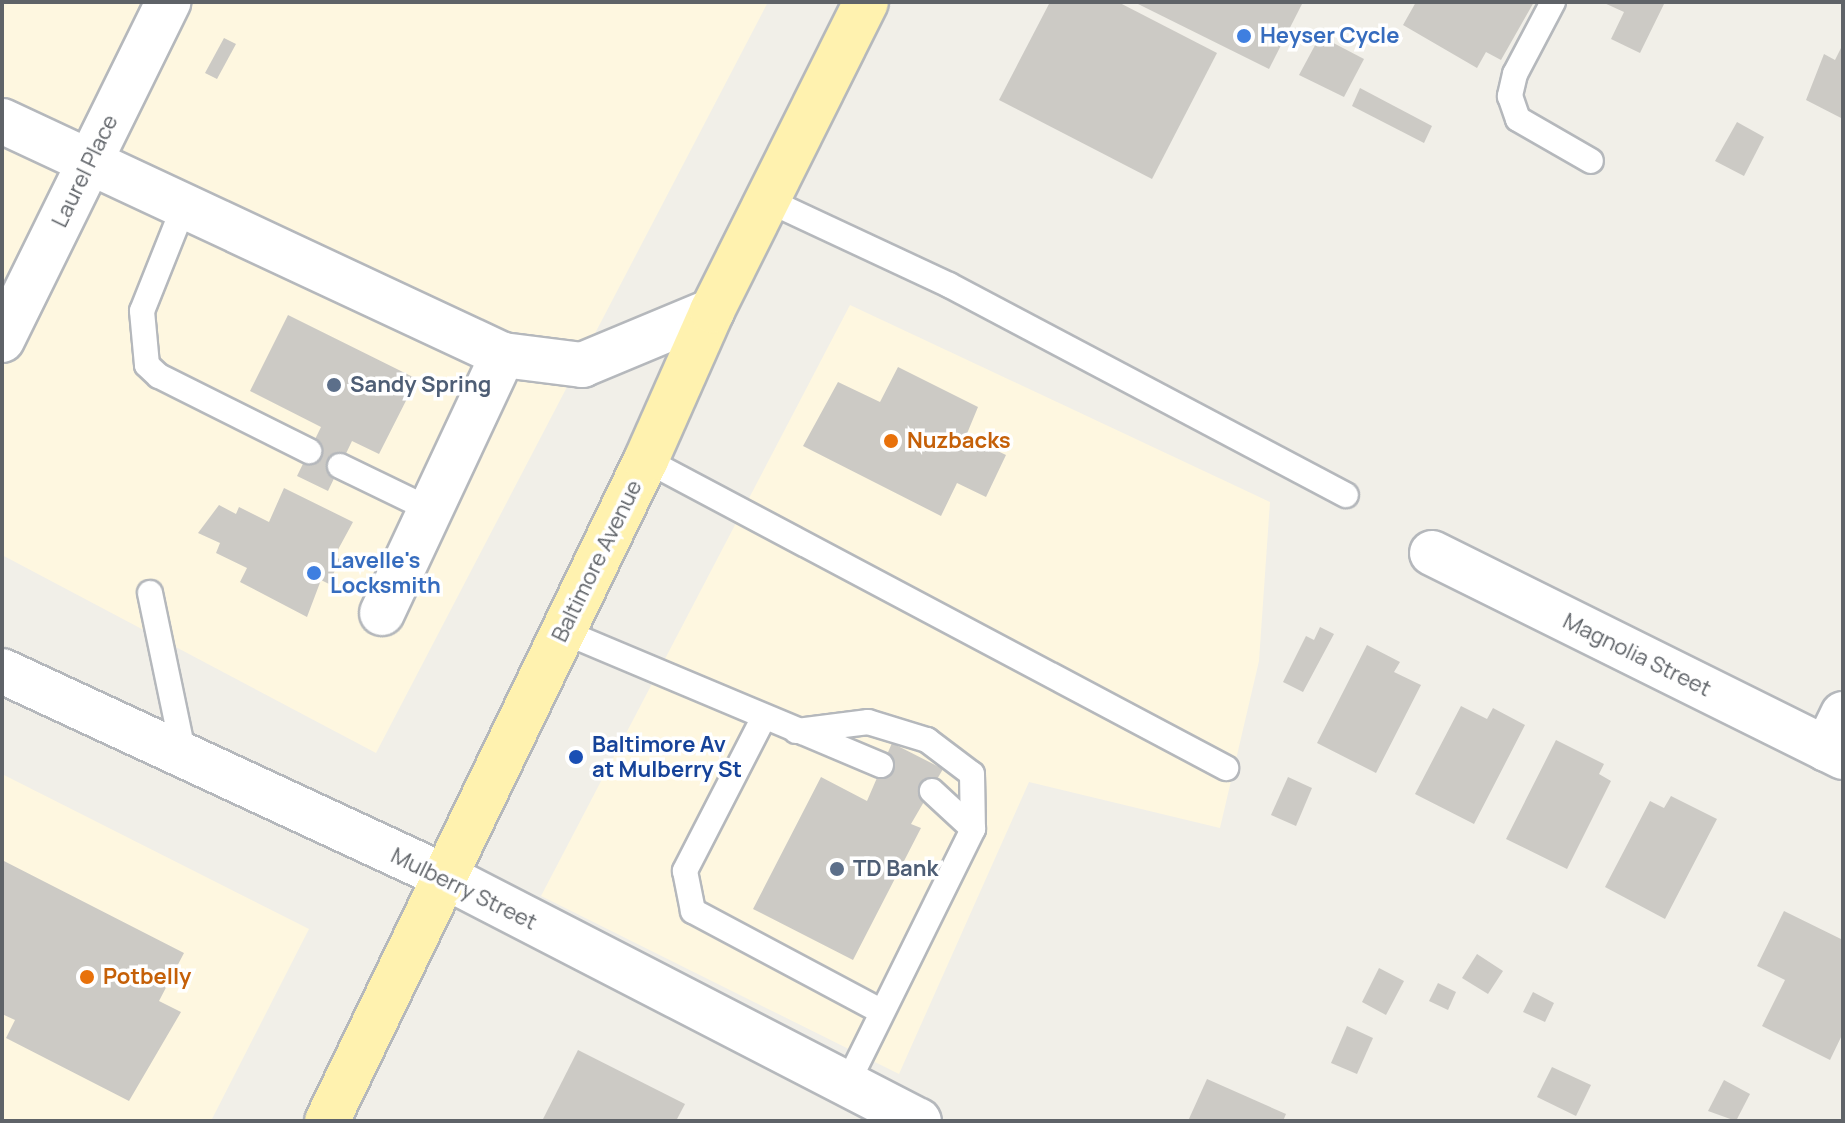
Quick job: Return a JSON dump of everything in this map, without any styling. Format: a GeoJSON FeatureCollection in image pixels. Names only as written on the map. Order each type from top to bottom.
{"type":"FeatureCollection","features":[{"type":"Feature","properties":{"kind":"main road","name":"Baltimore Avenue"},"geometry":{"type":"LineString","coordinates":[[327,1121],[646,460],[712,311],[866,2]]}},
{"type":"Feature","properties":{"kind":"street","name":"Laurel Place"},"geometry":{"type":"LineString","coordinates":[[2,340],[168,2]]}},
{"type":"Feature","properties":{"kind":"street"},"geometry":{"type":"LineString","coordinates":[[2,121],[503,355],[582,365],[712,311]]}},
{"type":"Feature","properties":{"kind":"street"},"geometry":{"type":"LineString","coordinates":[[382,613],[503,355]]}},
{"type":"Feature","properties":{"kind":"street","name":"Magnolia Street"},"geometry":{"type":"LineString","coordinates":[[1432,553],[1837,740]]}},
{"type":"Feature","properties":{"kind":"street","name":"Mulberry Street"},"geometry":{"type":"LineString","coordinates":[[2,671],[446,877],[919,1121]]}},
{"type":"Feature","properties":{"kind":"lane"},"geometry":{"type":"LineString","coordinates":[[1553,2],[1515,74],[1510,96],[1518,119],[1591,161]]}},
{"type":"Feature","properties":{"kind":"lane"},"geometry":{"type":"LineString","coordinates":[[767,200],[949,285],[1346,495]]}},
{"type":"Feature","properties":{"kind":"lane"},"geometry":{"type":"LineString","coordinates":[[184,206],[145,299],[142,338],[147,365],[159,376],[309,451]]}},
{"type":"Feature","properties":{"kind":"lane"},"geometry":{"type":"LineString","coordinates":[[646,460],[1226,768]]}},
{"type":"Feature","properties":{"kind":"lane"},"geometry":{"type":"LineString","coordinates":[[340,466],[431,510]]}},
{"type":"Feature","properties":{"kind":"lane"},"geometry":{"type":"LineString","coordinates":[[150,593],[184,756]]}},
{"type":"Feature","properties":{"kind":"lane"},"geometry":{"type":"LineString","coordinates":[[562,631],[763,719],[881,765]]}},
{"type":"Feature","properties":{"kind":"lane"},"geometry":{"type":"LineString","coordinates":[[763,719],[685,871],[693,911],[882,1012]]}},
{"type":"Feature","properties":{"kind":"lane"},"geometry":{"type":"LineString","coordinates":[[795,731],[868,722],[927,740],[972,774],[973,829],[846,1086]]}},
{"type":"Feature","properties":{"kind":"lane"},"geometry":{"type":"LineString","coordinates":[[932,791],[973,829]]}},
{"type":"Feature","properties":{"kind":"shaded area"},"geometry":{"type":"Polygon","coordinates":[[[2,2],[768,2],[376,753],[2,555],[2,2]]]}},
{"type":"Feature","properties":{"kind":"shaded area"},"geometry":{"type":"Polygon","coordinates":[[[850,305],[1270,502],[1259,661],[1220,828],[1029,782],[899,1074],[541,896],[850,305]]]}},
{"type":"Feature","properties":{"kind":"shaded area"},"geometry":{"type":"Polygon","coordinates":[[[2,774],[309,929],[211,1121],[2,1121],[2,774]]]}},
{"type":"Feature","properties":{"kind":"building"},"geometry":{"type":"Polygon","coordinates":[[[1050,2],[1118,2],[1217,53],[1152,179],[999,100],[1050,2]]]}},
{"type":"Feature","properties":{"kind":"building","name":"Heyser Cycle"},"geometry":{"type":"Polygon","coordinates":[[[1134,2],[1303,2],[1269,69],[1134,2]]]}},
{"type":"Feature","properties":{"kind":"building"},"geometry":{"type":"Polygon","coordinates":[[[1416,2],[1534,2],[1501,60],[1486,52],[1477,68],[1403,25],[1416,2]]]}},
{"type":"Feature","properties":{"kind":"building"},"geometry":{"type":"Polygon","coordinates":[[[1602,2],[1665,2],[1640,53],[1611,39],[1624,12],[1602,2]]]}},
{"type":"Feature","properties":{"kind":"building"},"geometry":{"type":"Polygon","coordinates":[[[1320,36],[1364,59],[1344,97],[1299,75],[1320,36]]]}},
{"type":"Feature","properties":{"kind":"building"},"geometry":{"type":"Polygon","coordinates":[[[224,38],[236,44],[217,79],[205,73],[224,38]]]}},
{"type":"Feature","properties":{"kind":"building"},"geometry":{"type":"Polygon","coordinates":[[[1843,44],[1843,119],[1806,100],[1824,54],[1835,60],[1843,44]]]}},
{"type":"Feature","properties":{"kind":"building"},"geometry":{"type":"Polygon","coordinates":[[[1360,88],[1432,126],[1424,143],[1352,106],[1360,88]]]}},
{"type":"Feature","properties":{"kind":"building"},"geometry":{"type":"Polygon","coordinates":[[[1737,122],[1764,137],[1744,176],[1715,161],[1737,122]]]}},
{"type":"Feature","properties":{"kind":"building","name":"Sandy Spring"},"geometry":{"type":"Polygon","coordinates":[[[288,315],[417,379],[379,454],[352,441],[328,491],[297,476],[321,427],[250,391],[288,315]]]}},
{"type":"Feature","properties":{"kind":"building","name":"Nuzbacks"},"geometry":{"type":"Polygon","coordinates":[[[898,367],[978,407],[966,436],[1006,455],[986,497],[957,483],[941,516],[803,446],[838,382],[880,402],[898,367]]]}},
{"type":"Feature","properties":{"kind":"building"},"geometry":{"type":"Polygon","coordinates":[[[284,488],[353,522],[334,557],[340,559],[329,584],[321,580],[307,617],[240,582],[247,568],[216,553],[220,543],[198,533],[219,505],[236,514],[239,507],[269,522],[284,488]]]}},
{"type":"Feature","properties":{"kind":"building"},"geometry":{"type":"Polygon","coordinates":[[[1320,627],[1334,634],[1303,692],[1283,682],[1306,636],[1314,640],[1320,627]]]}},
{"type":"Feature","properties":{"kind":"building"},"geometry":{"type":"Polygon","coordinates":[[[1367,645],[1400,662],[1394,672],[1421,685],[1376,773],[1317,743],[1367,645]]]}},
{"type":"Feature","properties":{"kind":"building"},"geometry":{"type":"Polygon","coordinates":[[[1461,706],[1487,719],[1493,708],[1525,725],[1474,824],[1415,794],[1461,706]]]}},
{"type":"Feature","properties":{"kind":"building"},"geometry":{"type":"Polygon","coordinates":[[[1556,740],[1604,764],[1599,774],[1611,781],[1567,869],[1506,839],[1556,740]]]}},
{"type":"Feature","properties":{"kind":"building","name":"TD Bank"},"geometry":{"type":"Polygon","coordinates":[[[892,743],[943,769],[911,824],[921,828],[853,960],[753,909],[821,777],[867,801],[892,743]]]}},
{"type":"Feature","properties":{"kind":"building"},"geometry":{"type":"Polygon","coordinates":[[[1288,777],[1312,788],[1296,826],[1271,815],[1288,777]]]}},
{"type":"Feature","properties":{"kind":"building"},"geometry":{"type":"Polygon","coordinates":[[[1671,796],[1717,819],[1665,919],[1605,887],[1650,801],[1664,808],[1671,796]]]}},
{"type":"Feature","properties":{"kind":"building","name":"Potbelly"},"geometry":{"type":"Polygon","coordinates":[[[2,860],[184,953],[159,1001],[181,1012],[129,1101],[6,1038],[15,1020],[2,1014],[2,860]]]}},
{"type":"Feature","properties":{"kind":"building"},"geometry":{"type":"Polygon","coordinates":[[[1784,911],[1843,940],[1843,1033],[1830,1060],[1762,1026],[1785,980],[1757,966],[1784,911]]]}},
{"type":"Feature","properties":{"kind":"building"},"geometry":{"type":"Polygon","coordinates":[[[1477,954],[1503,971],[1488,994],[1462,978],[1477,954]]]}},
{"type":"Feature","properties":{"kind":"building"},"geometry":{"type":"Polygon","coordinates":[[[1379,968],[1404,981],[1386,1015],[1362,1002],[1379,968]]]}},
{"type":"Feature","properties":{"kind":"building"},"geometry":{"type":"Polygon","coordinates":[[[1438,983],[1456,992],[1448,1010],[1429,1001],[1438,983]]]}},
{"type":"Feature","properties":{"kind":"building"},"geometry":{"type":"Polygon","coordinates":[[[1533,992],[1554,1003],[1545,1022],[1523,1012],[1533,992]]]}},
{"type":"Feature","properties":{"kind":"building"},"geometry":{"type":"Polygon","coordinates":[[[1347,1026],[1373,1038],[1357,1074],[1331,1063],[1347,1026]]]}},
{"type":"Feature","properties":{"kind":"building"},"geometry":{"type":"Polygon","coordinates":[[[578,1050],[685,1104],[676,1121],[542,1121],[578,1050]]]}},
{"type":"Feature","properties":{"kind":"building"},"geometry":{"type":"Polygon","coordinates":[[[1552,1067],[1591,1085],[1576,1116],[1537,1097],[1552,1067]]]}},
{"type":"Feature","properties":{"kind":"building"},"geometry":{"type":"Polygon","coordinates":[[[1207,1079],[1286,1114],[1283,1121],[1188,1121],[1207,1079]]]}},
{"type":"Feature","properties":{"kind":"building"},"geometry":{"type":"Polygon","coordinates":[[[1724,1080],[1750,1094],[1736,1121],[1708,1111],[1724,1080]]]}},
{"type":"Feature","properties":{"kind":"place","name":"Heyser Cycle"},"geometry":{"type":"Point","coordinates":[1244,36]}},
{"type":"Feature","properties":{"kind":"place","name":"Sandy Spring"},"geometry":{"type":"Point","coordinates":[334,385]}},
{"type":"Feature","properties":{"kind":"place","name":"Nuzbacks"},"geometry":{"type":"Point","coordinates":[891,441]}},
{"type":"Feature","properties":{"kind":"place","name":"Lavelle's Locksmith"},"geometry":{"type":"Point","coordinates":[314,573]}},
{"type":"Feature","properties":{"kind":"place","name":"Baltimore Av at Mulberry St"},"geometry":{"type":"Point","coordinates":[576,757]}},
{"type":"Feature","properties":{"kind":"place","name":"TD Bank"},"geometry":{"type":"Point","coordinates":[837,869]}},
{"type":"Feature","properties":{"kind":"place","name":"Potbelly"},"geometry":{"type":"Point","coordinates":[87,977]}}]}
